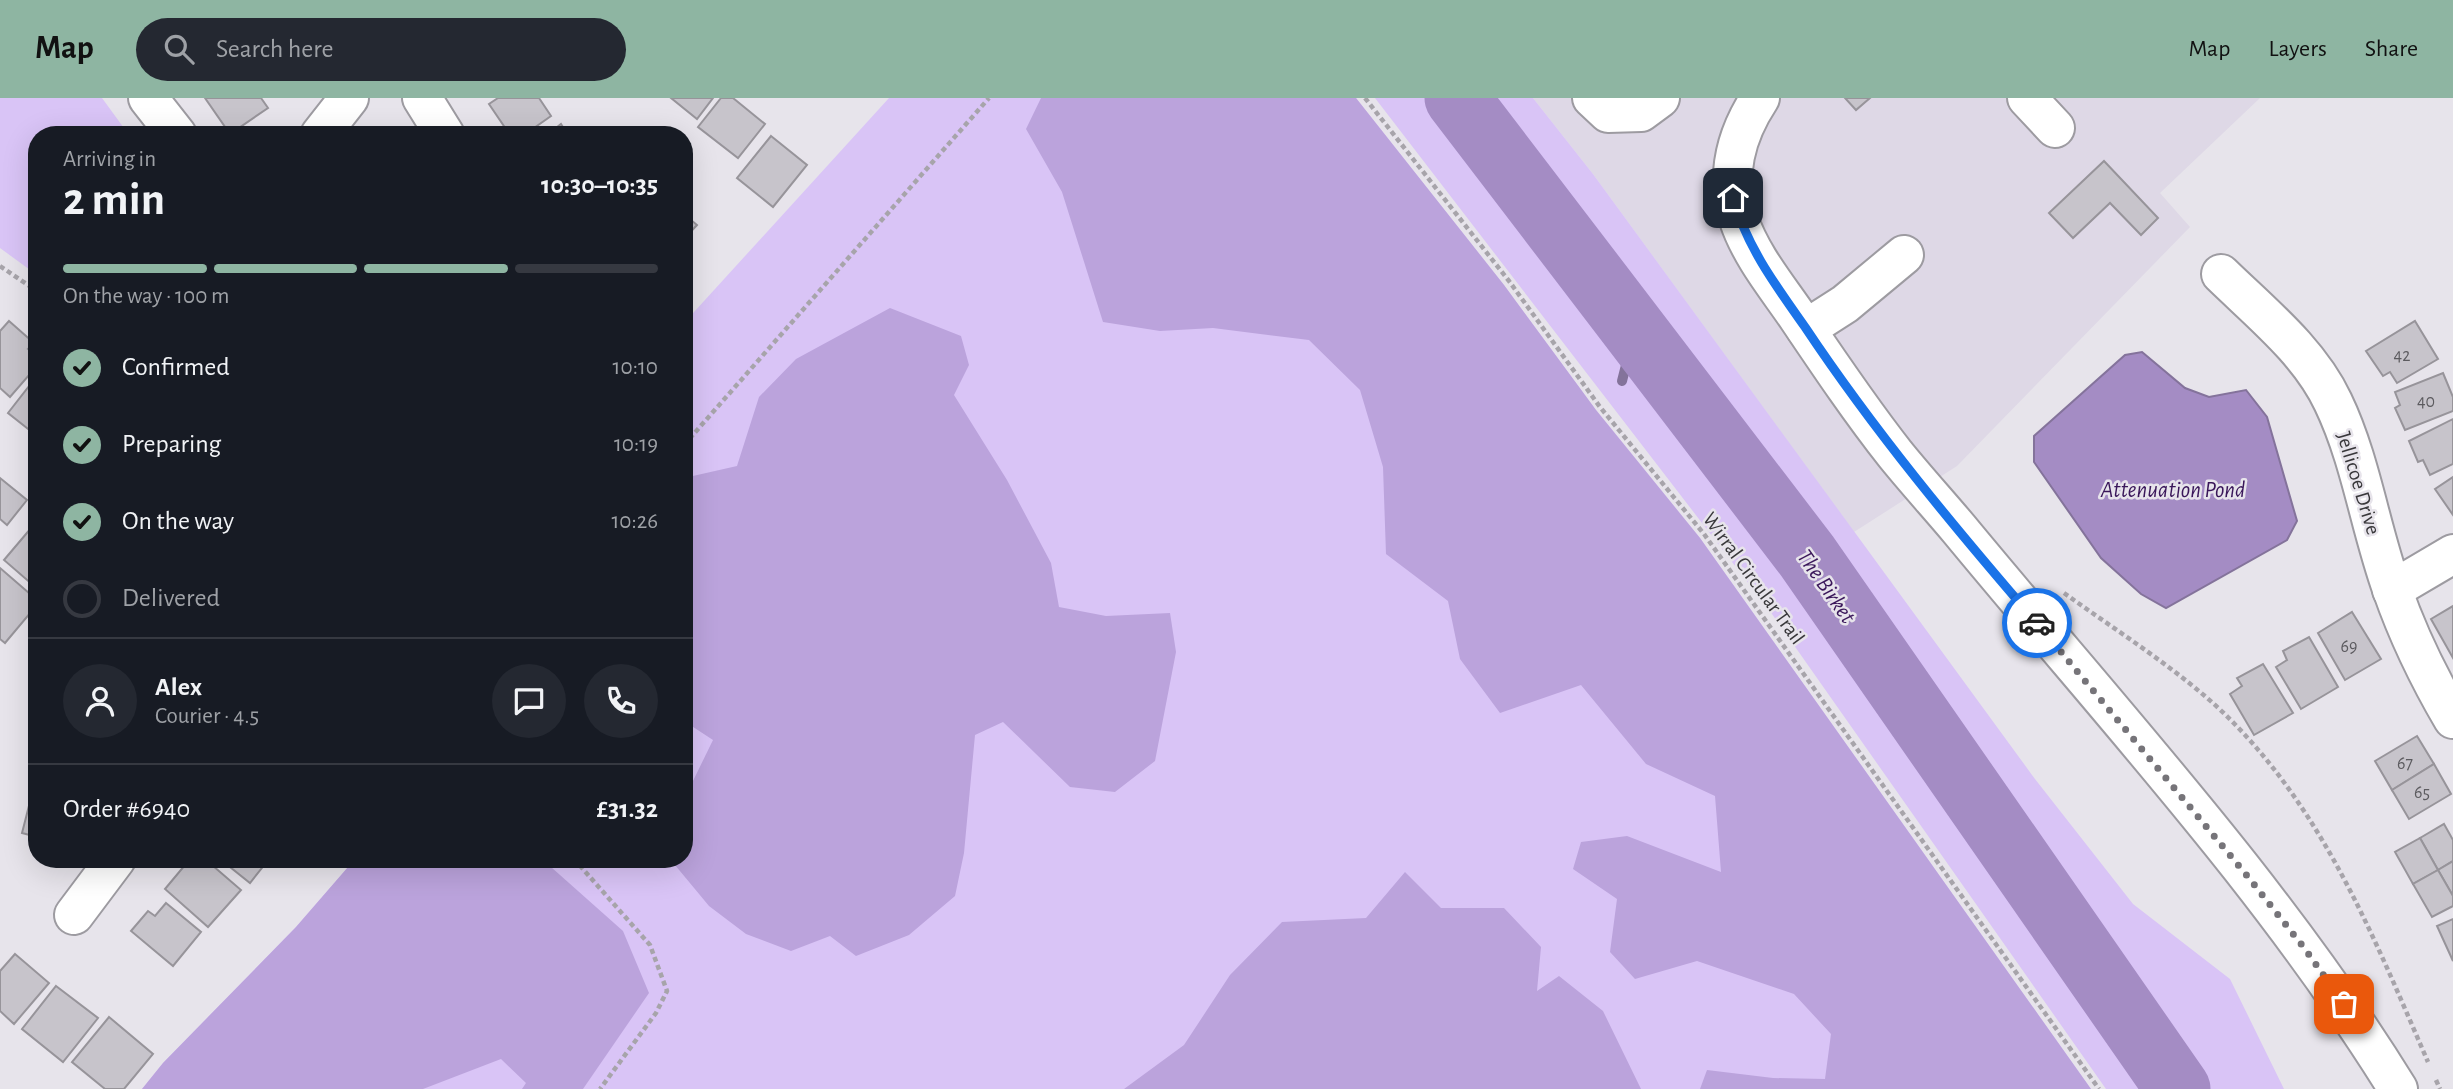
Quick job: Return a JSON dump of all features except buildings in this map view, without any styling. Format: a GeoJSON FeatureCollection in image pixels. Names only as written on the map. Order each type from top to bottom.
{"type":"FeatureCollection","features":[{"type":"Feature","properties":{"kind":"street"},"geometry":{"type":"LineString","coordinates":[[148,98],[170,126]]}},
{"type":"Feature","properties":{"kind":"street"},"geometry":{"type":"LineString","coordinates":[[327,126],[349,98]]}},
{"type":"Feature","properties":{"kind":"street"},"geometry":{"type":"LineString","coordinates":[[422,98],[439,126]]}},
{"type":"Feature","properties":{"kind":"street"},"geometry":{"type":"LineString","coordinates":[[1592,98],[1608,113],[1641,112],[1660,98]]}},
{"type":"Feature","properties":{"kind":"street"},"geometry":{"type":"LineString","coordinates":[[1760,98],[1746,122],[1735,150],[1731,175],[1733,198],[1749,243],[1806,329],[1896,455],[2108,706],[2305,949],[2398,1089]]}},
{"type":"Feature","properties":{"kind":"street"},"geometry":{"type":"LineString","coordinates":[[2027,98],[2055,128]]}},
{"type":"Feature","properties":{"kind":"street"},"geometry":{"type":"LineString","coordinates":[[1806,329],[1844,304],[1904,255]]}},
{"type":"Feature","properties":{"kind":"street","name":"Jellicoe Drive"},"geometry":{"type":"LineString","coordinates":[[2221,274],[2312,367],[2333,401],[2347,438],[2392,590],[2427,673],[2453,719]]}},
{"type":"Feature","properties":{"kind":"street"},"geometry":{"type":"LineString","coordinates":[[2392,590],[2453,554]]}},
{"type":"Feature","properties":{"kind":"street"},"geometry":{"type":"LineString","coordinates":[[74,915],[109,868]]}},
{"type":"Feature","properties":{"kind":"path"},"geometry":{"type":"LineString","coordinates":[[693,435],[989,98]]}},
{"type":"Feature","properties":{"kind":"path","name":"Wirral Circular Trail"},"geometry":{"type":"LineString","coordinates":[[1365,98],[1509,281],[1600,407],[1704,534],[2099,1089]]}},
{"type":"Feature","properties":{"kind":"path"},"geometry":{"type":"LineString","coordinates":[[0,266],[28,285]]}},
{"type":"Feature","properties":{"kind":"path"},"geometry":{"type":"LineString","coordinates":[[2062,591],[2213,704],[2285,782],[2324,839],[2350,887],[2440,1089]]}},
{"type":"Feature","properties":{"kind":"path"},"geometry":{"type":"LineString","coordinates":[[582,868],[650,945],[667,991],[656,1013],[600,1089]]}},
{"type":"Feature","properties":{"kind":"shaded area"},"geometry":{"type":"Polygon","coordinates":[[[0,98],[102,98],[122,126],[28,126],[28,268],[0,248],[0,98]]]}},
{"type":"Feature","properties":{"kind":"shaded area"},"geometry":{"type":"Polygon","coordinates":[[[889,98],[1356,98],[1504,285],[1596,410],[1700,538],[2091,1089],[142,1089],[163,1063],[296,927],[347,868],[693,868],[693,313],[889,98]]]}},
{"type":"Feature","properties":{"kind":"shaded area"},"geometry":{"type":"Polygon","coordinates":[[[1041,98],[1356,98],[1504,285],[1596,410],[1700,538],[2091,1089],[1700,1089],[1707,1070],[1773,1078],[1825,1079],[1831,1034],[1794,994],[1697,961],[1635,979],[1610,952],[1617,899],[1573,869],[1581,842],[1627,836],[1721,872],[1715,796],[1646,764],[1581,685],[1500,713],[1460,659],[1448,601],[1386,554],[1383,467],[1360,390],[1309,340],[1213,328],[1160,331],[1103,322],[1062,192],[1026,129],[1041,98]]]}},
{"type":"Feature","properties":{"kind":"shaded area"},"geometry":{"type":"Polygon","coordinates":[[[1375,98],[1533,98],[1593,174],[2035,779],[2133,904],[2230,979],[2284,1089],[2106,1089],[1772,614],[1375,98]]]}},
{"type":"Feature","properties":{"kind":"shaded area"},"geometry":{"type":"Polygon","coordinates":[[[1533,98],[2260,98],[2160,193],[2190,227],[1957,466],[1854,532],[1593,174],[1533,98]]]}},
{"type":"Feature","properties":{"kind":"shaded area"},"geometry":{"type":"Polygon","coordinates":[[[890,308],[961,336],[969,365],[954,395],[1007,480],[1051,563],[1059,607],[1106,616],[1170,613],[1176,652],[1155,761],[1115,792],[1070,787],[1003,722],[975,735],[964,853],[955,896],[909,935],[856,956],[830,936],[791,951],[746,934],[709,906],[677,868],[693,868],[693,781],[713,740],[693,727],[693,476],[737,466],[759,397],[796,359],[890,308]]]}},
{"type":"Feature","properties":{"kind":"shaded area"},"geometry":{"type":"Polygon","coordinates":[[[347,868],[552,868],[623,931],[649,993],[583,1089],[522,1089],[526,1083],[501,1059],[423,1089],[142,1089],[163,1063],[296,927],[347,868]]]}},
{"type":"Feature","properties":{"kind":"shaded area"},"geometry":{"type":"Polygon","coordinates":[[[1405,872],[1441,908],[1504,908],[1541,947],[1537,991],[1559,976],[1603,1011],[1641,1089],[1124,1089],[1184,1045],[1230,975],[1282,922],[1366,918],[1405,872]]]}},
{"type":"Feature","properties":{"kind":"water","name":"Attenuation Pond"},"geometry":{"type":"Polygon","coordinates":[[[2142,352],[2185,388],[2209,397],[2246,390],[2267,417],[2297,521],[2287,540],[2166,608],[2141,594],[2101,558],[2034,462],[2034,436],[2125,355],[2142,352]]]}},
{"type":"Feature","properties":{"kind":"waterway","name":"The Birket"},"geometry":{"type":"LineString","coordinates":[[1457,98],[1807,556],[2178,1089]]}},
{"type":"Feature","properties":{"kind":"waterway"},"geometry":{"type":"LineString","coordinates":[[1622,381],[1635,330]]}},
{"type":"Feature","properties":{"kind":"way so far"},"geometry":{"type":"LineString","coordinates":[[2037,623],[2249,878],[2344,1004]]}},
{"type":"Feature","properties":{"kind":"route"},"geometry":{"type":"LineString","coordinates":[[1733,198],[1749,243],[1868,418],[2037,623]]}}]}
